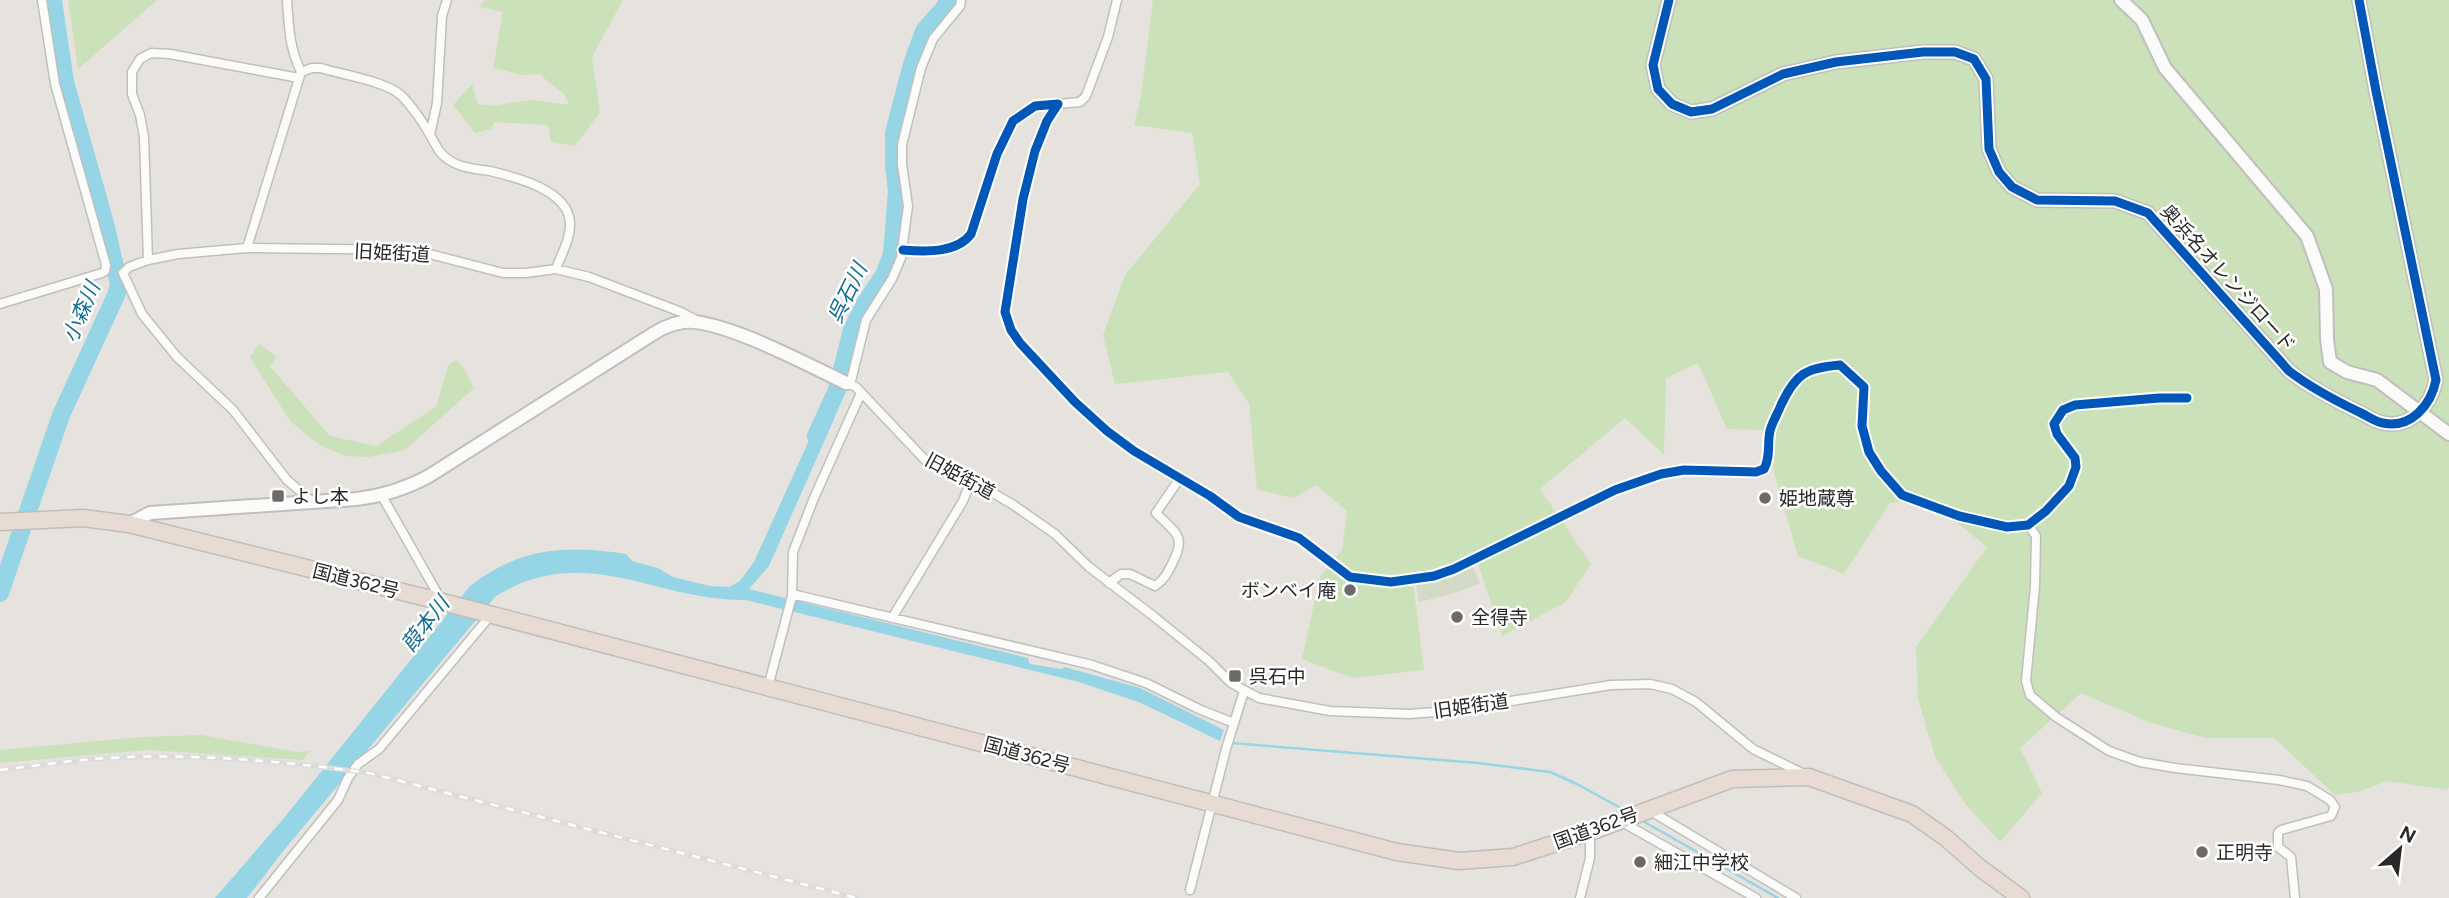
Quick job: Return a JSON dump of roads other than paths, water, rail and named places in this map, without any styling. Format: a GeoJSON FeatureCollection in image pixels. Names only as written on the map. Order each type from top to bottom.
{"type":"FeatureCollection","features":[{"type":"Feature","properties":{"kind":"highway","name":"国道362号"},"geometry":{"type":"LineString","coordinates":[[7,522],[83,518],[130,524],[1397,852],[1459,861],[1513,857],[1590,832],[1732,779],[1809,777],[1912,814],[1946,838],[2014,896]]}},
{"type":"Feature","properties":{"kind":"street"},"geometry":{"type":"LineString","coordinates":[[0,304],[102,273],[106,265],[55,84],[42,0]]}},
{"type":"Feature","properties":{"kind":"street"},"geometry":{"type":"LineString","coordinates":[[247,248],[300,75],[289,40],[287,0]]}},
{"type":"Feature","properties":{"kind":"street"},"geometry":{"type":"LineString","coordinates":[[430,135],[437,103],[442,16],[447,0]]}},
{"type":"Feature","properties":{"kind":"street"},"geometry":{"type":"LineString","coordinates":[[848,384],[866,320],[892,279],[903,250],[908,206],[902,145],[921,68],[933,39],[960,6],[961,0]]}},
{"type":"Feature","properties":{"kind":"street"},"geometry":{"type":"LineString","coordinates":[[903,250],[941,249],[965,243],[971,234],[997,153],[1013,121],[1035,106],[1080,102],[1086,96],[1108,37],[1116,0]]}},
{"type":"Feature","properties":{"kind":"street","name":"奥浜名オレンジロード"},"geometry":{"type":"LineString","coordinates":[[1669,0],[1653,65],[1658,89],[1672,104],[1691,112],[1712,109],[1783,74],[1836,62],[1923,52],[1955,52],[1973,59],[1986,79],[1990,149],[1999,173],[2012,187],[2037,200],[2115,201],[2148,213],[2272,354],[2316,391],[2383,424],[2403,423],[2420,413]]}},
{"type":"Feature","properties":{"kind":"street"},"geometry":{"type":"LineString","coordinates":[[2121,0],[2142,20],[2165,68],[2307,236],[2326,289],[2326,339],[2330,362],[2347,372],[2377,380],[2449,434]]}},
{"type":"Feature","properties":{"kind":"street"},"geometry":{"type":"LineString","coordinates":[[2359,0],[2435,380],[2434,392],[2420,413]]}},
{"type":"Feature","properties":{"kind":"street"},"geometry":{"type":"LineString","coordinates":[[148,260],[144,137],[132,94],[132,72],[140,59],[151,52],[300,75],[312,68],[321,68],[386,87],[408,103],[436,147],[449,161],[463,167],[521,179],[545,190],[559,201],[567,211],[570,222],[569,234],[556,269]]}},
{"type":"Feature","properties":{"kind":"street"},"geometry":{"type":"LineString","coordinates":[[1058,103],[1046,121],[1035,151],[1023,199],[1005,312],[1011,330],[1075,402],[1107,432],[1239,517],[1298,538],[1350,576],[1391,582],[1434,576],[1615,490],[1661,474],[1684,470],[1756,472],[1764,469],[1769,460],[1770,431],[1785,396],[1798,376],[1814,367],[1840,365],[1864,387],[1862,426],[1869,452],[1902,495],[1959,516],[2007,527],[2028,525],[2046,511],[2068,486],[2076,467],[2075,458],[2057,434],[2054,424],[2063,410],[2075,405],[2187,398]]}},
{"type":"Feature","properties":{"kind":"street","name":"旧姫街道"},"geometry":{"type":"LineString","coordinates":[[123,273],[129,267],[148,260],[178,254],[247,248],[414,250],[503,273],[556,269],[589,277],[681,312],[699,322],[723,328],[848,384],[861,393],[927,462],[1012,504],[1055,534],[1089,567],[1244,691],[1267,701],[1329,711],[1409,714],[1449,711],[1611,685],[1650,684],[1672,690],[1696,702],[1753,749],[1809,777]]}},
{"type":"Feature","properties":{"kind":"street"},"geometry":{"type":"LineString","coordinates":[[106,265],[123,273],[142,314],[177,357],[233,410],[287,480],[314,503]]}},
{"type":"Feature","properties":{"kind":"street"},"geometry":{"type":"LineString","coordinates":[[130,524],[150,513],[314,503],[382,496],[405,489],[667,326],[699,322]]}},
{"type":"Feature","properties":{"kind":"street"},"geometry":{"type":"LineString","coordinates":[[768,687],[792,595],[793,552],[861,393]]}},
{"type":"Feature","properties":{"kind":"street"},"geometry":{"type":"LineString","coordinates":[[1109,583],[1121,574],[1155,586],[1164,580],[1180,548],[1178,536],[1156,513],[1180,478]]}},
{"type":"Feature","properties":{"kind":"street"},"geometry":{"type":"LineString","coordinates":[[892,618],[963,501],[970,483]]}},
{"type":"Feature","properties":{"kind":"street"},"geometry":{"type":"LineString","coordinates":[[382,496],[442,603]]}},
{"type":"Feature","properties":{"kind":"street"},"geometry":{"type":"LineString","coordinates":[[2028,525],[2036,536],[2035,586],[2026,681],[2030,695],[2056,717],[2109,751],[2140,762],[2279,780],[2307,786],[2330,800],[2335,807],[2331,816],[2278,833],[2278,847],[2291,857],[2295,898]]}},
{"type":"Feature","properties":{"kind":"street"},"geometry":{"type":"LineString","coordinates":[[792,595],[1092,665],[1146,683],[1233,725]]}},
{"type":"Feature","properties":{"kind":"street"},"geometry":{"type":"LineString","coordinates":[[259,898],[338,800],[358,764],[379,749],[489,615]]}},
{"type":"Feature","properties":{"kind":"street"},"geometry":{"type":"LineString","coordinates":[[1190,890],[1244,691]]}},
{"type":"Feature","properties":{"kind":"street"},"geometry":{"type":"LineString","coordinates":[[1647,809],[1796,898]]}},
{"type":"Feature","properties":{"kind":"street"},"geometry":{"type":"LineString","coordinates":[[1619,820],[1756,898]]}},
{"type":"Feature","properties":{"kind":"street"},"geometry":{"type":"LineString","coordinates":[[1580,898],[1590,859],[1590,832]]}},
{"type":"Feature","properties":{"kind":"water"},"geometry":{"type":"Polygon","coordinates":[[[820,416],[835,417],[769,566],[749,589],[1028,658],[1030,664],[1061,669],[1065,667],[1140,688],[1224,730],[1220,741],[1141,703],[1079,682],[746,600],[713,598],[590,573],[560,574],[529,580],[496,596],[247,898],[215,898],[284,818],[470,586],[507,563],[526,556],[583,550],[626,554],[632,561],[658,568],[673,577],[710,586],[729,587],[740,581],[754,562],[820,416]]]}},
{"type":"Feature","properties":{"kind":"waterway","name":"小森川"},"geometry":{"type":"LineString","coordinates":[[0,593],[61,415],[119,284],[105,223],[65,82],[53,0]]}},
{"type":"Feature","properties":{"kind":"waterway","name":"呉石川"},"geometry":{"type":"LineString","coordinates":[[816,436],[837,390],[852,330],[884,275],[892,254],[897,191],[894,133],[912,64],[924,31],[946,6],[947,0]]}},
{"type":"Feature","properties":{"kind":"waterway"},"geometry":{"type":"LineString","coordinates":[[1231,743],[1478,763],[1550,772],[1626,811]]}},
{"type":"Feature","properties":{"kind":"waterway"},"geometry":{"type":"LineString","coordinates":[[1641,820],[1778,898]]}},
{"type":"Feature","properties":{"kind":"railway"},"geometry":{"type":"LineString","coordinates":[[0,770],[94,759],[206,757],[369,773],[857,898]]}},
{"type":"Feature","properties":{"kind":"place","name":"よし本"},"geometry":{"type":"Point","coordinates":[278,496]}},
{"type":"Feature","properties":{"kind":"place","name":"姫地蔵尊"},"geometry":{"type":"Point","coordinates":[1765,498]}},
{"type":"Feature","properties":{"kind":"place","name":"ボンベイ庵"},"geometry":{"type":"Point","coordinates":[1350,590]}},
{"type":"Feature","properties":{"kind":"place","name":"全得寺"},"geometry":{"type":"Point","coordinates":[1457,617]}},
{"type":"Feature","properties":{"kind":"place","name":"呉石中"},"geometry":{"type":"Point","coordinates":[1235,676]}},
{"type":"Feature","properties":{"kind":"place","name":"正明寺"},"geometry":{"type":"Point","coordinates":[2202,852]}},
{"type":"Feature","properties":{"kind":"place","name":"細江中学校"},"geometry":{"type":"Point","coordinates":[1640,862]}},
{"type":"Feature","properties":{"kind":"water label","name":"葭本川"},"geometry":{"type":"Point","coordinates":[425,624]}}]}
